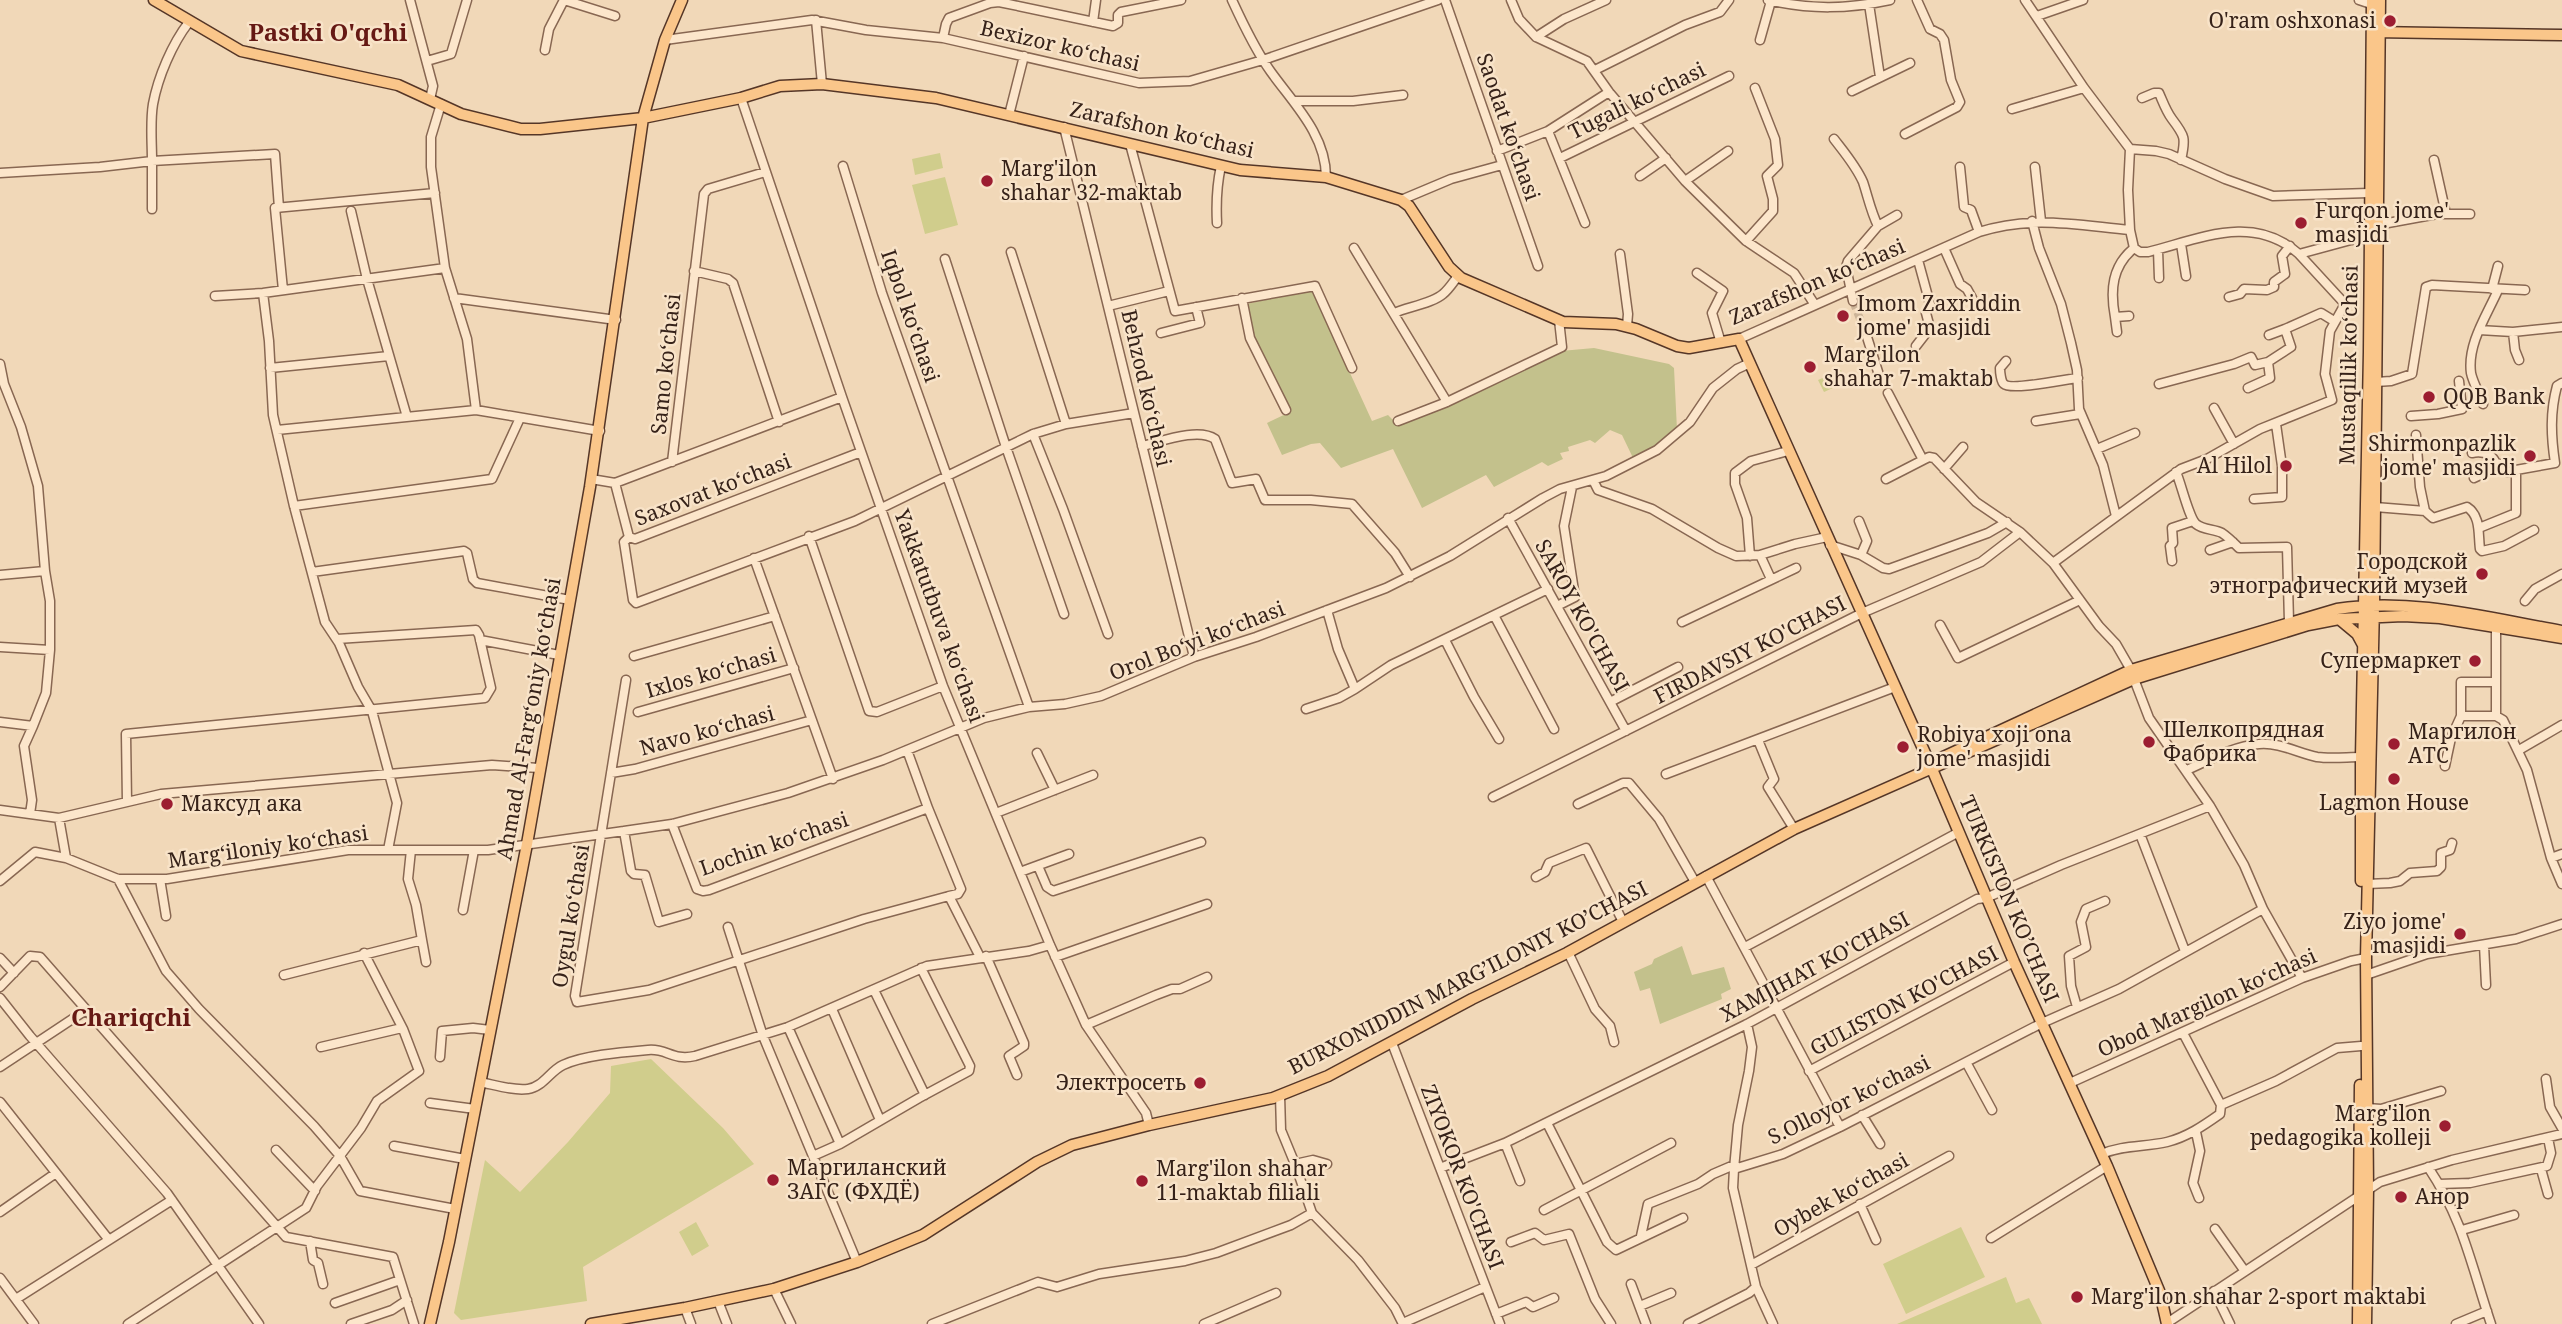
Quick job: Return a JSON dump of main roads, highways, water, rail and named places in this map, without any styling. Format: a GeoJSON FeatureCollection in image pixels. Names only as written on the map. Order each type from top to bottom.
{"type":"FeatureCollection","features":[{"type":"Feature","properties":{"kind":"main road","name":"Zarafshon koʻchasi"},"geometry":{"type":"LineString","coordinates":[[154,0],[241,51],[398,85],[461,114],[521,129],[643,118],[741,98],[780,86],[822,84],[936,97],[1240,170],[1326,177],[1401,200],[1409,205],[1449,267],[1458,276],[1559,320],[1627,326],[1677,346],[1689,348],[1739,339]]}},
{"type":"Feature","properties":{"kind":"main road","name":"Ahmad Al-Fargʻoniy koʻchasi"},"geometry":{"type":"LineString","coordinates":[[430,1324],[527,844],[592,479],[643,118],[665,40],[682,0]]}},
{"type":"Feature","properties":{"kind":"main road","name":"Mustaqillik koʻchasi"},"geometry":{"type":"LineString","coordinates":[[2369,576],[2375,507],[2377,225],[2374,1]]}},
{"type":"Feature","properties":{"kind":"main road","name":"Mustaqillik koʻchasi"},"geometry":{"type":"LineString","coordinates":[[2369,617],[2369,193],[2376,32]]}},
{"type":"Feature","properties":{"kind":"main road"},"geometry":{"type":"LineString","coordinates":[[2376,32],[2562,35]]}},
{"type":"Feature","properties":{"kind":"main road","name":"TURKISTON KO’CHASI"},"geometry":{"type":"LineString","coordinates":[[1739,339],[1931,765],[2014,962],[2108,1166],[2160,1293],[2167,1323]]}},
{"type":"Feature","properties":{"kind":"main road"},"geometry":{"type":"LineString","coordinates":[[2366,1324],[2361,1046],[2361,757],[2369,646],[2381,628],[2404,610],[2382,596],[2369,576],[2356,598],[2338,614],[2369,646]]}},
{"type":"Feature","properties":{"kind":"main road","name":"BURXONIDDIN MARG’ILONIY KO’CHASI"},"geometry":{"type":"LineString","coordinates":[[2132,675],[2369,605],[2562,631]]}},
{"type":"Feature","properties":{"kind":"main road","name":"BURXONIDDIN MARG’ILONIY KO’CHASI"},"geometry":{"type":"LineString","coordinates":[[591,1324],[774,1289],[857,1262],[923,1235],[1049,1155],[1085,1141],[1280,1096],[1328,1076],[1472,999],[1568,952],[1794,829],[2132,675],[2289,622],[2338,614],[2369,617],[2404,610],[2562,638]]}},
{"type":"Feature","properties":{"kind":"main road"},"geometry":{"type":"LineString","coordinates":[[2358,1324],[2371,974],[2362,958],[2367,884],[2369,617]]}},
{"type":"Feature","properties":{"kind":"tunnel"},"geometry":{"type":"LineString","coordinates":[[1853,301],[1867,337]]}},
{"type":"Feature","properties":{"kind":"place","name":"O'ram oshxonasi"},"geometry":{"type":"Point","coordinates":[2390,21]}},
{"type":"Feature","properties":{"kind":"place","name":"Marg'ilon shahar 32-maktab"},"geometry":{"type":"Point","coordinates":[987,181]}},
{"type":"Feature","properties":{"kind":"place","name":"Furqon jome' masjidi"},"geometry":{"type":"Point","coordinates":[2301,223]}},
{"type":"Feature","properties":{"kind":"place","name":"Imom Zaxriddin jome' masjidi"},"geometry":{"type":"Point","coordinates":[1843,316]}},
{"type":"Feature","properties":{"kind":"place","name":"Marg'ilon shahar 7-maktab"},"geometry":{"type":"Point","coordinates":[1810,367]}},
{"type":"Feature","properties":{"kind":"place","name":"QQB Bank"},"geometry":{"type":"Point","coordinates":[2429,397]}},
{"type":"Feature","properties":{"kind":"place","name":"Shirmonpazlik jome' masjidi"},"geometry":{"type":"Point","coordinates":[2530,456]}},
{"type":"Feature","properties":{"kind":"place","name":"Al Hilol"},"geometry":{"type":"Point","coordinates":[2286,466]}},
{"type":"Feature","properties":{"kind":"place","name":"Городской этнографический музей"},"geometry":{"type":"Point","coordinates":[2482,574]}},
{"type":"Feature","properties":{"kind":"place","name":"Супермаркет"},"geometry":{"type":"Point","coordinates":[2475,661]}},
{"type":"Feature","properties":{"kind":"place","name":"Шелкопрядная Фабрика"},"geometry":{"type":"Point","coordinates":[2149,742]}},
{"type":"Feature","properties":{"kind":"place","name":"Маргилон АТС"},"geometry":{"type":"Point","coordinates":[2394,744]}},
{"type":"Feature","properties":{"kind":"place","name":"Robiya xoji ona jome' masjidi"},"geometry":{"type":"Point","coordinates":[1903,747]}},
{"type":"Feature","properties":{"kind":"place","name":"Lagmon House"},"geometry":{"type":"Point","coordinates":[2394,779]}},
{"type":"Feature","properties":{"kind":"place","name":"Максуд ака"},"geometry":{"type":"Point","coordinates":[167,804]}},
{"type":"Feature","properties":{"kind":"place","name":"Ziyo jome' masjidi"},"geometry":{"type":"Point","coordinates":[2460,934]}},
{"type":"Feature","properties":{"kind":"place","name":"Электросеть"},"geometry":{"type":"Point","coordinates":[1200,1083]}},
{"type":"Feature","properties":{"kind":"place","name":"Marg'ilon pedagogika kolleji"},"geometry":{"type":"Point","coordinates":[2445,1126]}},
{"type":"Feature","properties":{"kind":"place","name":"Маргиланский ЗАГС (ФХДЁ)"},"geometry":{"type":"Point","coordinates":[773,1180]}},
{"type":"Feature","properties":{"kind":"place","name":"Marg'ilon shahar 11-maktab filiali"},"geometry":{"type":"Point","coordinates":[1142,1181]}},
{"type":"Feature","properties":{"kind":"place","name":"Анор"},"geometry":{"type":"Point","coordinates":[2401,1197]}},
{"type":"Feature","properties":{"kind":"place","name":"Marg'ilon shahar 2-sport maktabi"},"geometry":{"type":"Point","coordinates":[2077,1297]}},
{"type":"Feature","properties":{"kind":"district","name":"Pastki O'qchi"},"geometry":{"type":"Point","coordinates":[328,33]}},
{"type":"Feature","properties":{"kind":"district","name":"Chariqchi"},"geometry":{"type":"Point","coordinates":[131,1018]}}]}
